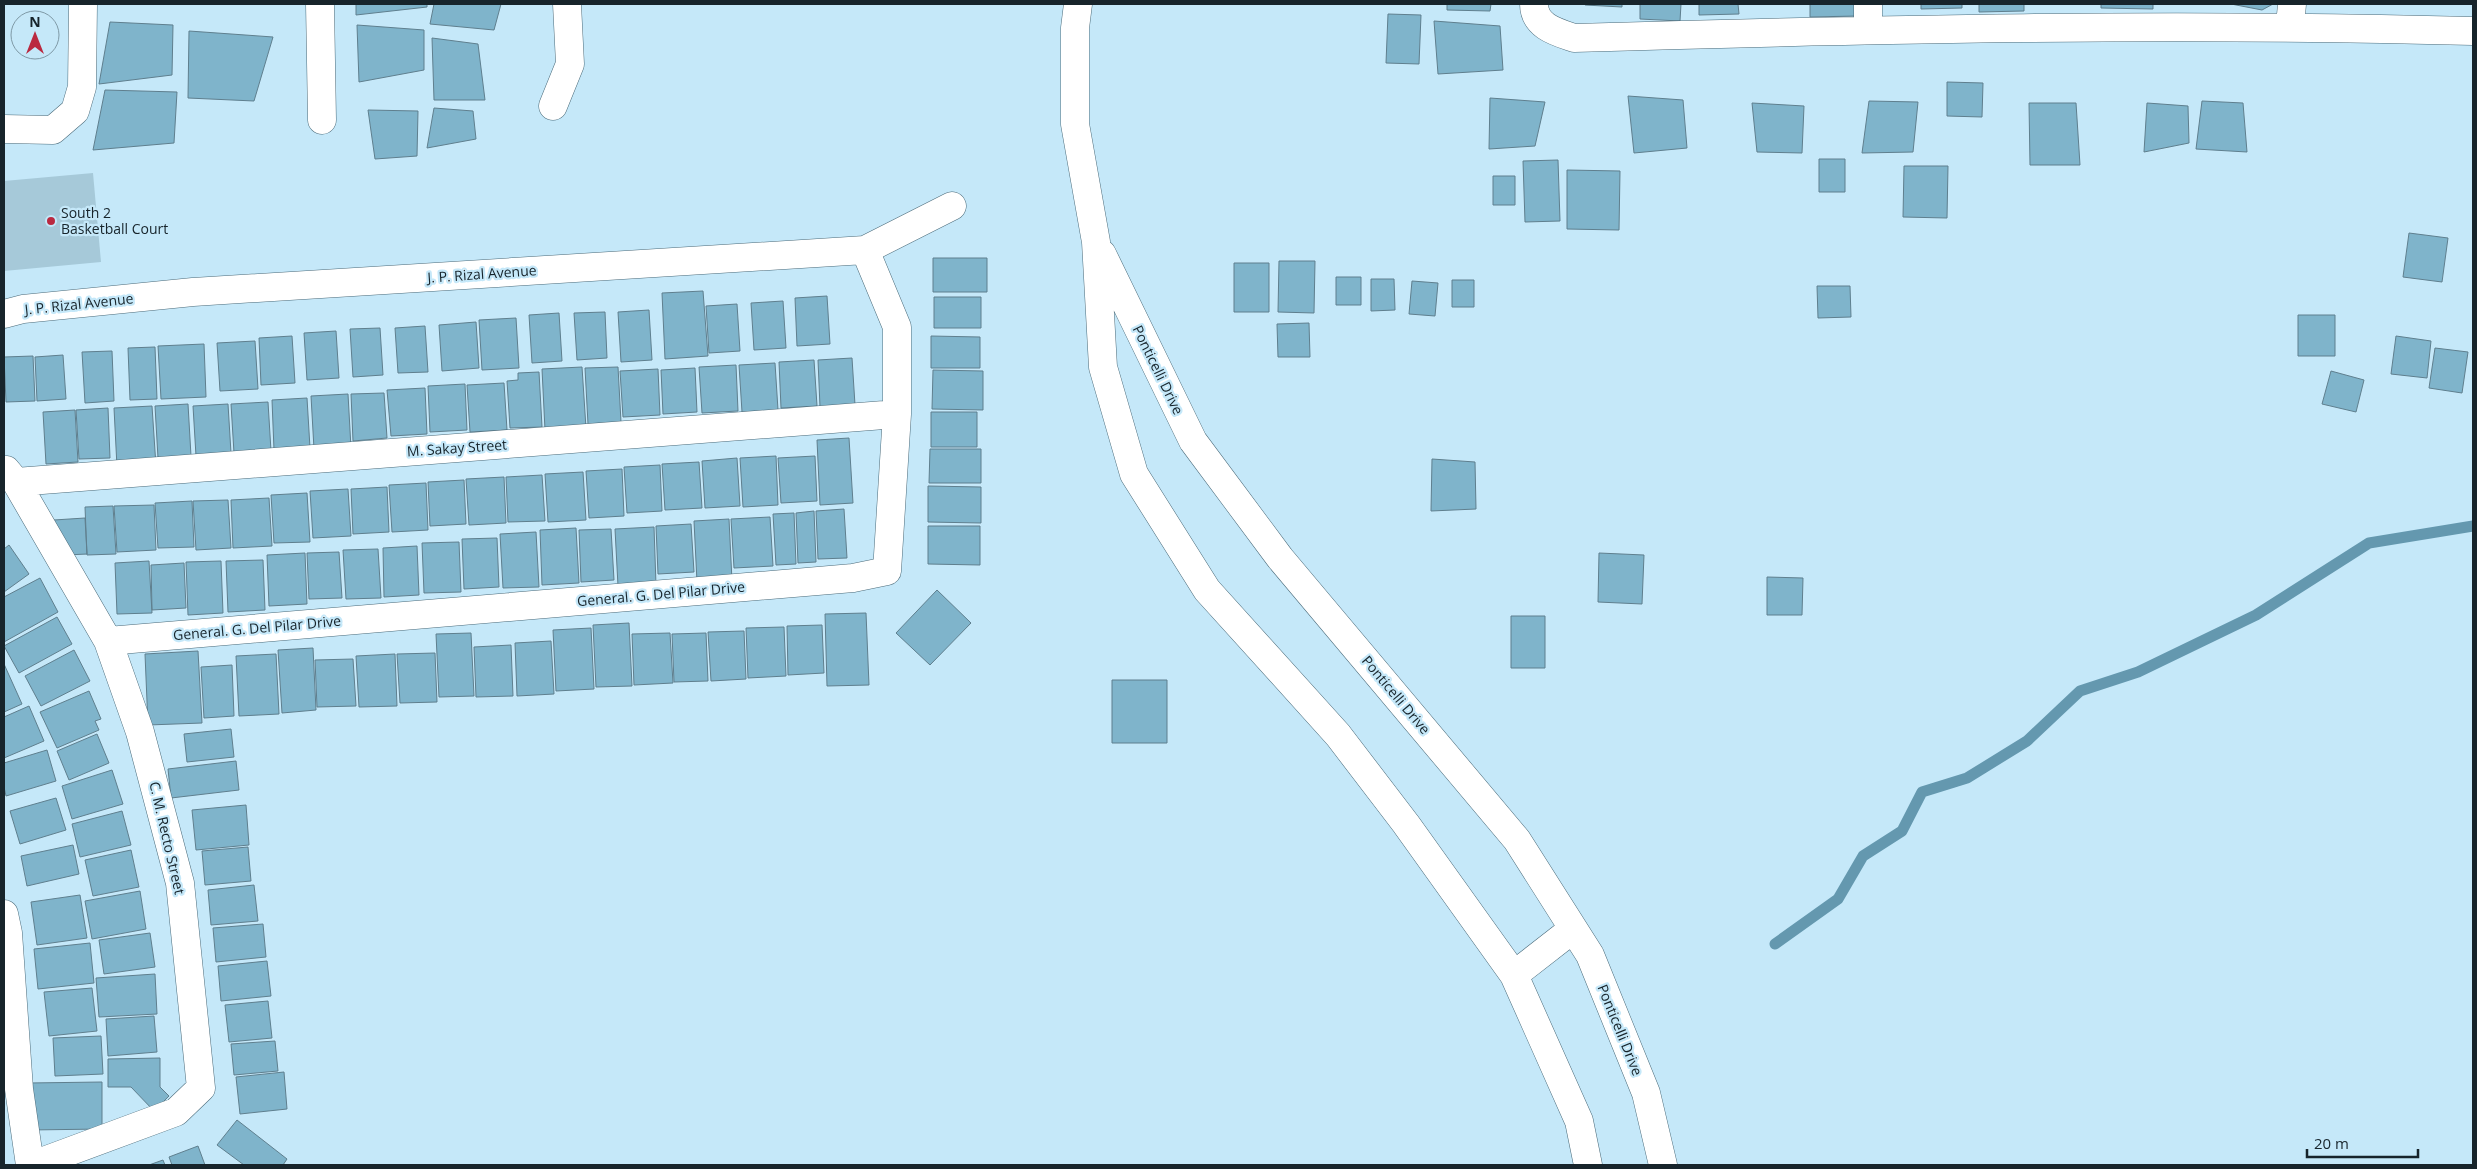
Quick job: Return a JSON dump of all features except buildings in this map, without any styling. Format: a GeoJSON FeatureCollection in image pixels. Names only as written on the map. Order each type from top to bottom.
{"type":"FeatureCollection","features":[{"type":"Feature","properties":{"kind":"street"},"geometry":{"type":"LineString","coordinates":[[4,129],[53,130],[75,111],[82,87],[83,4]]}},
{"type":"Feature","properties":{"kind":"street"},"geometry":{"type":"LineString","coordinates":[[320,4],[322,120]]}},
{"type":"Feature","properties":{"kind":"street"},"geometry":{"type":"LineString","coordinates":[[553,106],[570,64],[567,4]]}},
{"type":"Feature","properties":{"kind":"street","name":"Ponticelli Drive"},"geometry":{"type":"LineString","coordinates":[[1078,4],[1075,28],[1075,124],[1096,242],[1103,367],[1134,474],[1207,590],[1338,735],[1406,824],[1514,975],[1579,1120],[1588,1165]]}},
{"type":"Feature","properties":{"kind":"street"},"geometry":{"type":"LineString","coordinates":[[1534,4],[1534,11],[1547,30],[1574,38],[1868,16],[2291,15],[2473,32]]}},
{"type":"Feature","properties":{"kind":"street","name":"J. P. Rizal Avenue"},"geometry":{"type":"LineString","coordinates":[[4,314],[23,309],[193,292],[865,250],[952,206]]}},
{"type":"Feature","properties":{"kind":"street","name":"Ponticelli Drive"},"geometry":{"type":"LineString","coordinates":[[1096,242],[1193,441],[1280,558],[1517,840],[1590,955],[1646,1093],[1663,1165]]}},
{"type":"Feature","properties":{"kind":"street","name":"General. G. Del Pilar Drive"},"geometry":{"type":"LineString","coordinates":[[108,641],[853,578],[887,571],[897,414],[897,327],[865,250]]}},
{"type":"Feature","properties":{"kind":"street","name":"M. Sakay Street"},"geometry":{"type":"LineString","coordinates":[[10,474],[897,414]]}},
{"type":"Feature","properties":{"kind":"street","name":"C. M. Recto Street"},"geometry":{"type":"LineString","coordinates":[[10,474],[108,641],[140,732],[180,883],[201,1088],[176,1112],[32,1165]]}},
{"type":"Feature","properties":{"kind":"street"},"geometry":{"type":"LineString","coordinates":[[5,927],[11,1089],[32,1165]]}},
{"type":"Feature","properties":{"kind":"street"},"geometry":{"type":"LineString","coordinates":[[1514,975],[1573,929]]}},
{"type":"Feature","properties":{"kind":"shaded area","name":"South 2 Basketball Court"},"geometry":{"type":"Polygon","coordinates":[[[93,173],[101,262],[4,271],[4,181],[93,173]]]}},
{"type":"Feature","properties":{"kind":"waterway"},"geometry":{"type":"LineString","coordinates":[[1775,944],[1838,899],[1863,856],[1902,831],[1922,792],[1967,778],[2027,741],[2080,691],[2138,672],[2256,615],[2369,543],[2473,526]]}},
{"type":"Feature","properties":{"kind":"place","name":"South 2 Basketball Court"},"geometry":{"type":"Point","coordinates":[51,221]}}]}
